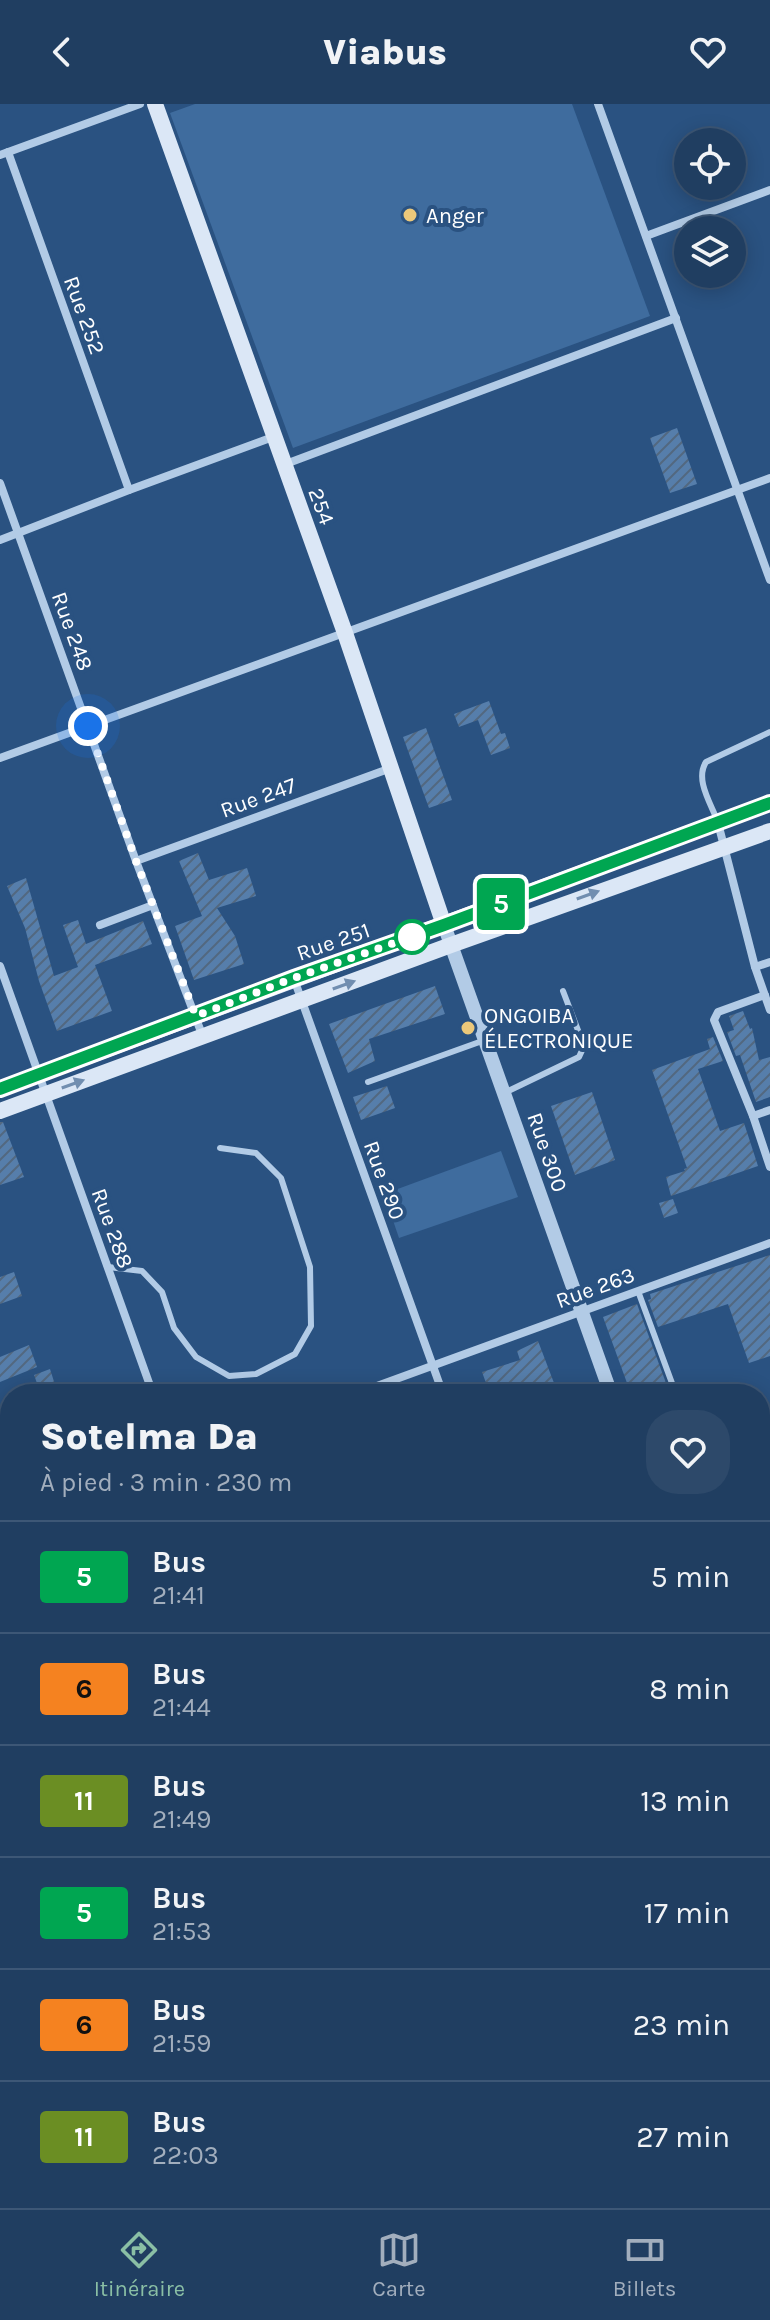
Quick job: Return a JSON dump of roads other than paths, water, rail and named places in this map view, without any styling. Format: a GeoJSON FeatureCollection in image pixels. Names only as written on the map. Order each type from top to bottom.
{"type":"FeatureCollection","features":[{"type":"Feature","properties":{"kind":"main road","name":"254"},"geometry":{"type":"LineString","coordinates":[[155,104],[345,633],[444,925]]}},
{"type":"Feature","properties":{"kind":"main road","name":"Rue 251"},"geometry":{"type":"LineString","coordinates":[[0,1089],[770,803]]}},
{"type":"Feature","properties":{"kind":"main road","name":"Rue 251"},"geometry":{"type":"LineString","coordinates":[[0,1111],[770,831]]}},
{"type":"Feature","properties":{"kind":"street"},"geometry":{"type":"LineString","coordinates":[[4,154],[140,104]]}},
{"type":"Feature","properties":{"kind":"street"},"geometry":{"type":"LineString","coordinates":[[598,104],[770,580]]}},
{"type":"Feature","properties":{"kind":"street","name":"Rue 252"},"geometry":{"type":"LineString","coordinates":[[4,154],[129,490]]}},
{"type":"Feature","properties":{"kind":"street"},"geometry":{"type":"LineString","coordinates":[[646,236],[770,190]]}},
{"type":"Feature","properties":{"kind":"street"},"geometry":{"type":"LineString","coordinates":[[283,465],[676,318]]}},
{"type":"Feature","properties":{"kind":"street"},"geometry":{"type":"LineString","coordinates":[[0,540],[273,437]]}},
{"type":"Feature","properties":{"kind":"street"},"geometry":{"type":"LineString","coordinates":[[0,758],[770,478]]}},
{"type":"Feature","properties":{"kind":"street","name":"Rue 248"},"geometry":{"type":"LineString","coordinates":[[0,483],[203,1037]]}},
{"type":"Feature","properties":{"kind":"street","name":"Rue 247"},"geometry":{"type":"LineString","coordinates":[[136,861],[391,768]]}},
{"type":"Feature","properties":{"kind":"street"},"geometry":{"type":"LineString","coordinates":[[718,823],[755,967],[770,1010]]}},
{"type":"Feature","properties":{"kind":"street"},"geometry":{"type":"LineString","coordinates":[[100,925],[153,905]]}},
{"type":"Feature","properties":{"kind":"street","name":"Rue 300"},"geometry":{"type":"LineString","coordinates":[[444,925],[607,1384]]}},
{"type":"Feature","properties":{"kind":"street"},"geometry":{"type":"LineString","coordinates":[[755,967],[770,962]]}},
{"type":"Feature","properties":{"kind":"street","name":"Rue 288"},"geometry":{"type":"LineString","coordinates":[[0,966],[149,1384]]}},
{"type":"Feature","properties":{"kind":"street","name":"Rue 290"},"geometry":{"type":"LineString","coordinates":[[294,978],[439,1384]]}},
{"type":"Feature","properties":{"kind":"street"},"geometry":{"type":"LineString","coordinates":[[765,995],[718,1012],[714,1020],[770,1167]]}},
{"type":"Feature","properties":{"kind":"street"},"geometry":{"type":"LineString","coordinates":[[753,1116],[770,1110]]}},
{"type":"Feature","properties":{"kind":"street","name":"Rue 263"},"geometry":{"type":"LineString","coordinates":[[383,1384],[770,1243]]}},
{"type":"Feature","properties":{"kind":"lane"},"geometry":{"type":"LineString","coordinates":[[718,823],[701,770],[706,762],[770,732]]}},
{"type":"Feature","properties":{"kind":"lane"},"geometry":{"type":"LineString","coordinates":[[504,1093],[579,1057],[584,1046],[563,991]]}},
{"type":"Feature","properties":{"kind":"lane"},"geometry":{"type":"LineString","coordinates":[[368,1082],[485,1040]]}},
{"type":"Feature","properties":{"kind":"lane"},"geometry":{"type":"LineString","coordinates":[[108,1267],[142,1271],[162,1292],[174,1328],[196,1357],[229,1376],[256,1374],[295,1354],[311,1326],[310,1267],[281,1178],[256,1153],[220,1148]]}},
{"type":"Feature","properties":{"kind":"lane"},"geometry":{"type":"LineString","coordinates":[[638,1291],[672,1384]]}},
{"type":"Feature","properties":{"kind":"place","name":"Anger"},"geometry":{"type":"Point","coordinates":[410,215]}},
{"type":"Feature","properties":{"kind":"place","name":"ONGOIBA ÉLECTRONIQUE"},"geometry":{"type":"Point","coordinates":[468,1028]}}]}
